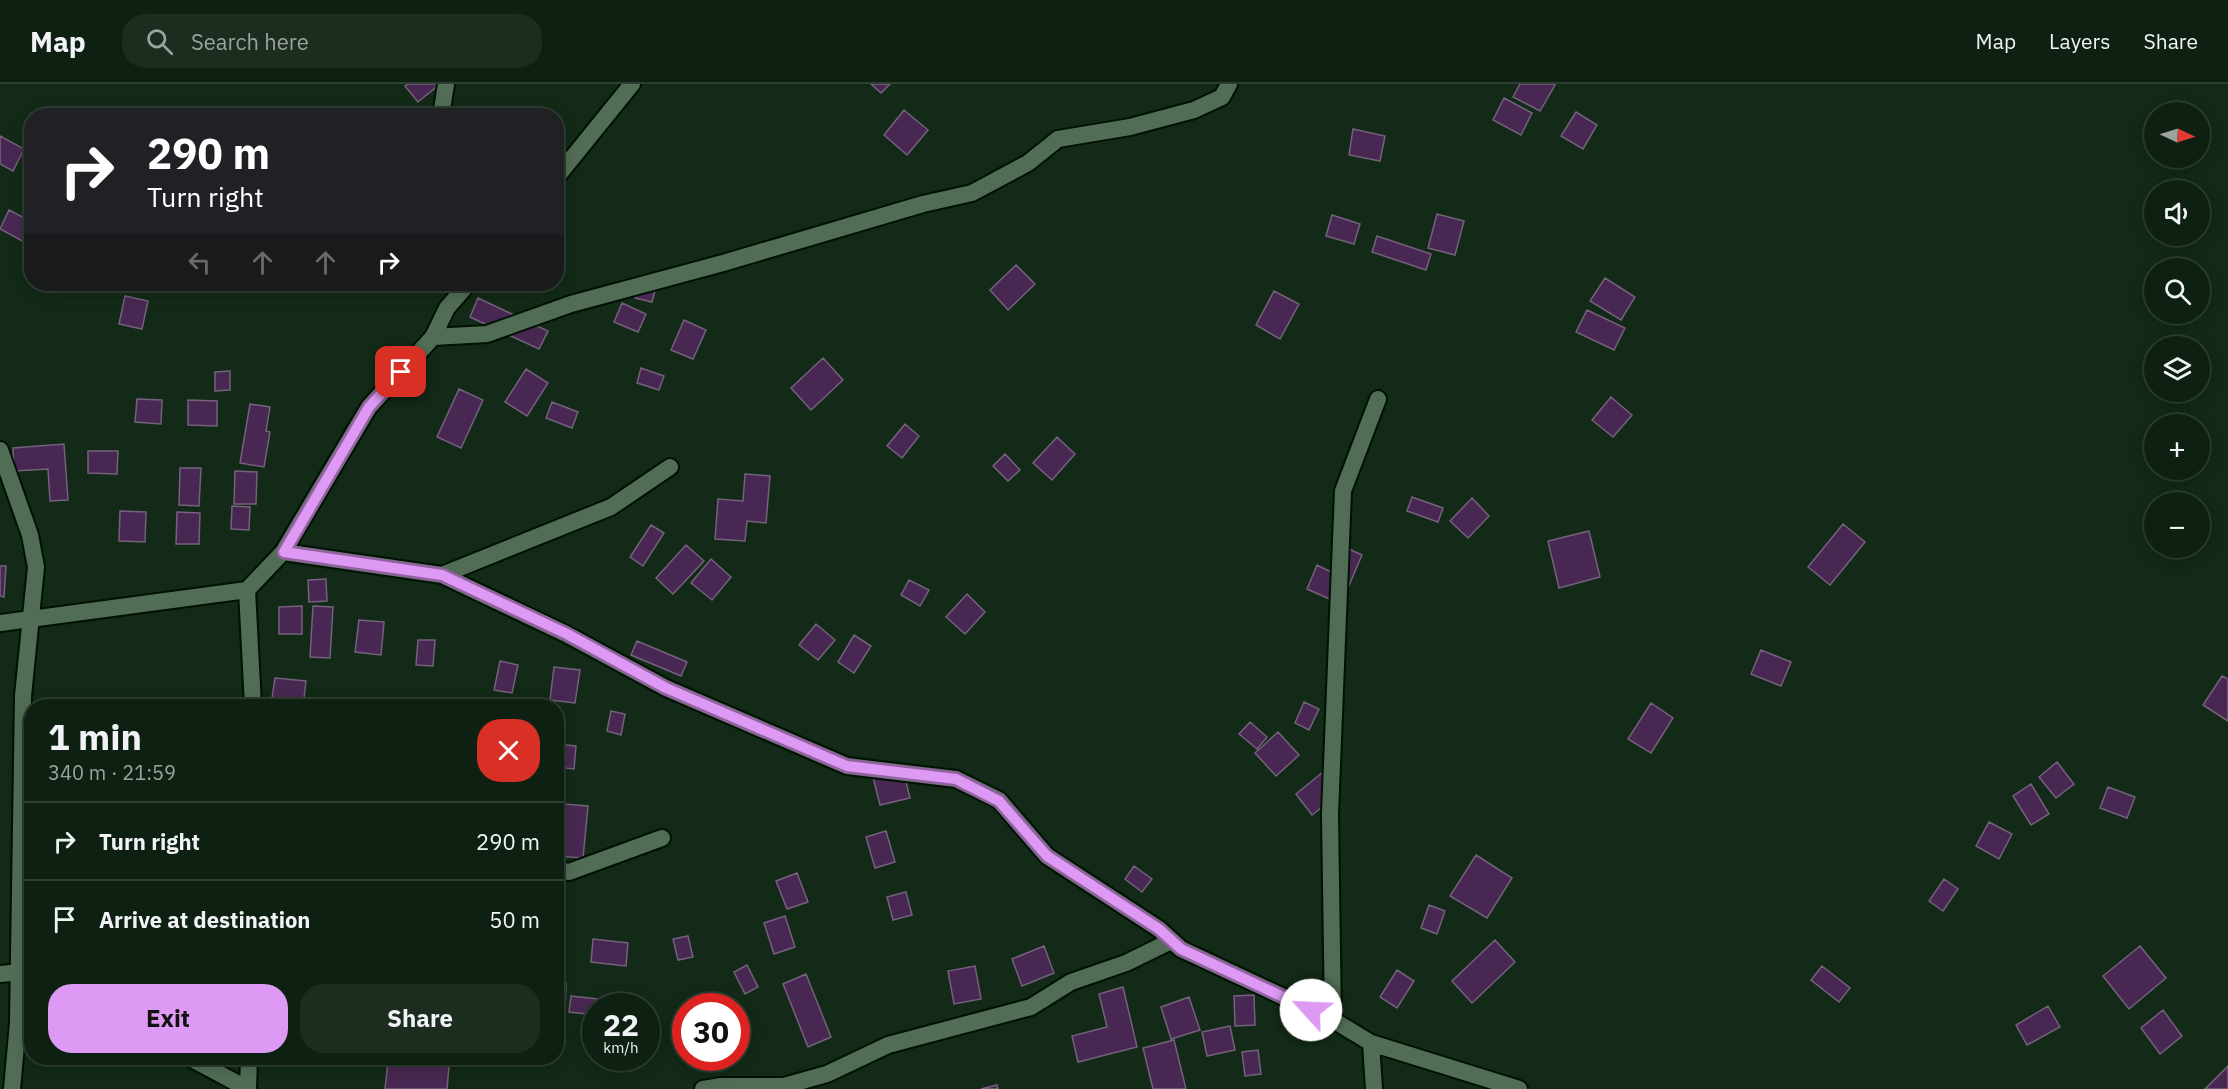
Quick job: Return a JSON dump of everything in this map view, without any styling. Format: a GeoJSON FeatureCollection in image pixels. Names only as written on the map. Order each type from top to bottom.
{"type":"FeatureCollection","features":[{"type":"Feature","properties":{"kind":"street"},"geometry":{"type":"LineString","coordinates":[[442,108],[446,84]]}},
{"type":"Feature","properties":{"kind":"street"},"geometry":{"type":"LineString","coordinates":[[564,168],[632,84]]}},
{"type":"Feature","properties":{"kind":"street"},"geometry":{"type":"LineString","coordinates":[[433,337],[487,334],[571,304],[723,263],[923,204],[972,193],[1028,163],[1058,140],[1130,127],[1194,110],[1222,97],[1229,84]]}},
{"type":"Feature","properties":{"kind":"street"},"geometry":{"type":"LineString","coordinates":[[447,308],[448,291]]}},
{"type":"Feature","properties":{"kind":"street"},"geometry":{"type":"LineString","coordinates":[[0,622],[247,590],[284,552],[369,407],[433,337],[447,308],[462,291]]}},
{"type":"Feature","properties":{"kind":"street"},"geometry":{"type":"LineString","coordinates":[[1333,1020],[1330,814],[1343,491],[1378,399]]}},
{"type":"Feature","properties":{"kind":"street"},"geometry":{"type":"LineString","coordinates":[[0,450],[30,535],[36,567],[23,696],[20,972],[24,1013]]}},
{"type":"Feature","properties":{"kind":"street"},"geometry":{"type":"LineString","coordinates":[[442,575],[610,507],[669,467]]}},
{"type":"Feature","properties":{"kind":"street"},"geometry":{"type":"LineString","coordinates":[[284,552],[442,575],[567,634],[666,688],[847,766],[956,779],[999,801],[1047,856],[1159,929],[1181,949],[1333,1020],[1371,1043],[1519,1089]]}},
{"type":"Feature","properties":{"kind":"street"},"geometry":{"type":"LineString","coordinates":[[247,590],[254,699]]}},
{"type":"Feature","properties":{"kind":"street"},"geometry":{"type":"LineString","coordinates":[[564,871],[568,872],[662,838]]}},
{"type":"Feature","properties":{"kind":"street"},"geometry":{"type":"LineString","coordinates":[[704,1089],[721,1086],[784,1086],[827,1074],[888,1045],[1031,1007],[1071,982],[1126,963],[1172,941]]}},
{"type":"Feature","properties":{"kind":"street"},"geometry":{"type":"LineString","coordinates":[[0,974],[20,972]]}},
{"type":"Feature","properties":{"kind":"street"},"geometry":{"type":"LineString","coordinates":[[12,1089],[24,1028]]}},
{"type":"Feature","properties":{"kind":"street"},"geometry":{"type":"LineString","coordinates":[[1371,1043],[1374,1089]]}},
{"type":"Feature","properties":{"kind":"street"},"geometry":{"type":"LineString","coordinates":[[203,1065],[248,1089],[249,1065]]}},
{"type":"Feature","properties":{"kind":"building"},"geometry":{"type":"Polygon","coordinates":[[[408,84],[440,84],[418,102],[405,86],[408,84]]]}},
{"type":"Feature","properties":{"kind":"building"},"geometry":{"type":"Polygon","coordinates":[[[871,84],[890,84],[881,93],[871,84]]]}},
{"type":"Feature","properties":{"kind":"building"},"geometry":{"type":"Polygon","coordinates":[[[1520,84],[1555,85],[1540,111],[1513,97],[1520,84]]]}},
{"type":"Feature","properties":{"kind":"building"},"geometry":{"type":"Polygon","coordinates":[[[1504,98],[1532,113],[1521,135],[1493,120],[1504,98]]]}},
{"type":"Feature","properties":{"kind":"building"},"geometry":{"type":"Polygon","coordinates":[[[904,110],[928,130],[907,155],[884,135],[904,110]]]}},
{"type":"Feature","properties":{"kind":"building"},"geometry":{"type":"Polygon","coordinates":[[[1576,112],[1597,125],[1583,149],[1561,136],[1576,112]]]}},
{"type":"Feature","properties":{"kind":"building"},"geometry":{"type":"Polygon","coordinates":[[[1353,129],[1385,136],[1380,161],[1349,155],[1353,129]]]}},
{"type":"Feature","properties":{"kind":"building"},"geometry":{"type":"Polygon","coordinates":[[[0,136],[24,149],[13,171],[0,164],[0,136]]]}},
{"type":"Feature","properties":{"kind":"building"},"geometry":{"type":"Polygon","coordinates":[[[9,210],[24,218],[24,242],[0,229],[9,210]]]}},
{"type":"Feature","properties":{"kind":"building"},"geometry":{"type":"Polygon","coordinates":[[[1437,214],[1464,221],[1455,255],[1428,248],[1437,214]]]}},
{"type":"Feature","properties":{"kind":"building"},"geometry":{"type":"Polygon","coordinates":[[[1332,215],[1360,224],[1354,244],[1326,236],[1332,215]]]}},
{"type":"Feature","properties":{"kind":"building"},"geometry":{"type":"Polygon","coordinates":[[[1377,236],[1431,254],[1426,270],[1372,252],[1377,236]]]}},
{"type":"Feature","properties":{"kind":"building"},"geometry":{"type":"Polygon","coordinates":[[[1016,265],[1035,284],[1008,310],[990,290],[1016,265]]]}},
{"type":"Feature","properties":{"kind":"building"},"geometry":{"type":"Polygon","coordinates":[[[642,275],[658,279],[652,302],[635,298],[642,275]]]}},
{"type":"Feature","properties":{"kind":"building"},"geometry":{"type":"Polygon","coordinates":[[[1605,278],[1635,297],[1621,320],[1590,301],[1605,278]]]}},
{"type":"Feature","properties":{"kind":"building"},"geometry":{"type":"Polygon","coordinates":[[[1274,291],[1299,304],[1280,339],[1256,325],[1274,291]]]}},
{"type":"Feature","properties":{"kind":"building"},"geometry":{"type":"Polygon","coordinates":[[[125,296],[148,301],[142,329],[119,324],[125,296]]]}},
{"type":"Feature","properties":{"kind":"building"},"geometry":{"type":"Polygon","coordinates":[[[478,298],[548,331],[539,349],[470,317],[478,298]]]}},
{"type":"Feature","properties":{"kind":"building"},"geometry":{"type":"Polygon","coordinates":[[[622,303],[646,314],[638,332],[614,322],[622,303]]]}},
{"type":"Feature","properties":{"kind":"building"},"geometry":{"type":"Polygon","coordinates":[[[1587,310],[1625,328],[1614,350],[1576,332],[1587,310]]]}},
{"type":"Feature","properties":{"kind":"building"},"geometry":{"type":"Polygon","coordinates":[[[684,320],[706,330],[693,359],[671,350],[684,320]]]}},
{"type":"Feature","properties":{"kind":"building"},"geometry":{"type":"Polygon","coordinates":[[[823,358],[843,380],[811,410],[791,388],[823,358]]]}},
{"type":"Feature","properties":{"kind":"building"},"geometry":{"type":"Polygon","coordinates":[[[641,368],[664,376],[659,390],[637,383],[641,368]]]}},
{"type":"Feature","properties":{"kind":"building"},"geometry":{"type":"Polygon","coordinates":[[[526,369],[548,383],[527,416],[505,402],[526,369]]]}},
{"type":"Feature","properties":{"kind":"building"},"geometry":{"type":"Polygon","coordinates":[[[230,371],[230,390],[215,391],[215,372],[230,371]]]}},
{"type":"Feature","properties":{"kind":"building"},"geometry":{"type":"Polygon","coordinates":[[[459,389],[483,400],[461,448],[437,437],[459,389]]]}},
{"type":"Feature","properties":{"kind":"building"},"geometry":{"type":"Polygon","coordinates":[[[1611,397],[1632,415],[1613,437],[1592,420],[1611,397]]]}},
{"type":"Feature","properties":{"kind":"building"},"geometry":{"type":"Polygon","coordinates":[[[137,399],[162,400],[161,424],[135,422],[137,399]]]}},
{"type":"Feature","properties":{"kind":"building"},"geometry":{"type":"Polygon","coordinates":[[[188,400],[217,401],[217,426],[188,425],[188,400]]]}},
{"type":"Feature","properties":{"kind":"building"},"geometry":{"type":"Polygon","coordinates":[[[552,402],[578,412],[572,428],[546,418],[552,402]]]}},
{"type":"Feature","properties":{"kind":"building"},"geometry":{"type":"Polygon","coordinates":[[[250,404],[270,407],[266,431],[270,432],[264,467],[240,463],[250,404]]]}},
{"type":"Feature","properties":{"kind":"building"},"geometry":{"type":"Polygon","coordinates":[[[905,424],[919,436],[902,458],[887,446],[905,424]]]}},
{"type":"Feature","properties":{"kind":"building"},"geometry":{"type":"Polygon","coordinates":[[[1057,437],[1075,454],[1052,480],[1033,463],[1057,437]]]}},
{"type":"Feature","properties":{"kind":"building"},"geometry":{"type":"Polygon","coordinates":[[[64,444],[68,500],[50,501],[48,469],[14,471],[13,448],[64,444]]]}},
{"type":"Feature","properties":{"kind":"building"},"geometry":{"type":"Polygon","coordinates":[[[88,451],[118,451],[117,474],[88,473],[88,451]]]}},
{"type":"Feature","properties":{"kind":"building"},"geometry":{"type":"Polygon","coordinates":[[[1005,454],[1020,470],[1008,481],[993,466],[1005,454]]]}},
{"type":"Feature","properties":{"kind":"building"},"geometry":{"type":"Polygon","coordinates":[[[180,468],[201,468],[199,506],[179,505],[180,468]]]}},
{"type":"Feature","properties":{"kind":"building"},"geometry":{"type":"Polygon","coordinates":[[[235,471],[257,472],[256,504],[234,504],[235,471]]]}},
{"type":"Feature","properties":{"kind":"building"},"geometry":{"type":"Polygon","coordinates":[[[745,474],[770,476],[766,523],[747,521],[745,541],[715,539],[718,499],[743,501],[745,474]]]}},
{"type":"Feature","properties":{"kind":"building"},"geometry":{"type":"Polygon","coordinates":[[[1412,497],[1443,508],[1438,522],[1407,511],[1412,497]]]}},
{"type":"Feature","properties":{"kind":"building"},"geometry":{"type":"Polygon","coordinates":[[[1472,498],[1489,516],[1468,538],[1450,521],[1472,498]]]}},
{"type":"Feature","properties":{"kind":"building"},"geometry":{"type":"Polygon","coordinates":[[[232,506],[250,507],[249,530],[231,529],[232,506]]]}},
{"type":"Feature","properties":{"kind":"building"},"geometry":{"type":"Polygon","coordinates":[[[120,511],[146,512],[145,542],[119,541],[120,511]]]}},
{"type":"Feature","properties":{"kind":"building"},"geometry":{"type":"Polygon","coordinates":[[[177,512],[200,513],[199,544],[176,544],[177,512]]]}},
{"type":"Feature","properties":{"kind":"building"},"geometry":{"type":"Polygon","coordinates":[[[1843,524],[1865,542],[1830,585],[1808,567],[1843,524]]]}},
{"type":"Feature","properties":{"kind":"building"},"geometry":{"type":"Polygon","coordinates":[[[651,525],[664,533],[643,566],[630,557],[651,525]]]}},
{"type":"Feature","properties":{"kind":"building"},"geometry":{"type":"Polygon","coordinates":[[[1589,531],[1600,577],[1559,588],[1548,541],[1589,531]]]}},
{"type":"Feature","properties":{"kind":"building"},"geometry":{"type":"Polygon","coordinates":[[[686,545],[704,561],[673,594],[656,578],[686,545]]]}},
{"type":"Feature","properties":{"kind":"building"},"geometry":{"type":"Polygon","coordinates":[[[1342,546],[1362,555],[1341,604],[1307,589],[1317,565],[1331,572],[1342,546]]]}},
{"type":"Feature","properties":{"kind":"building"},"geometry":{"type":"Polygon","coordinates":[[[711,559],[731,577],[712,600],[691,583],[711,559]]]}},
{"type":"Feature","properties":{"kind":"building"},"geometry":{"type":"Polygon","coordinates":[[[0,566],[6,566],[4,597],[0,596],[0,566]]]}},
{"type":"Feature","properties":{"kind":"building"},"geometry":{"type":"Polygon","coordinates":[[[326,579],[327,601],[309,602],[308,580],[326,579]]]}},
{"type":"Feature","properties":{"kind":"building"},"geometry":{"type":"Polygon","coordinates":[[[909,580],[929,590],[920,606],[901,595],[909,580]]]}},
{"type":"Feature","properties":{"kind":"building"},"geometry":{"type":"Polygon","coordinates":[[[967,594],[985,612],[965,634],[946,617],[967,594]]]}},
{"type":"Feature","properties":{"kind":"building"},"geometry":{"type":"Polygon","coordinates":[[[302,606],[302,634],[279,634],[279,607],[302,606]]]}},
{"type":"Feature","properties":{"kind":"building"},"geometry":{"type":"Polygon","coordinates":[[[313,606],[333,607],[330,658],[310,657],[313,606]]]}},
{"type":"Feature","properties":{"kind":"building"},"geometry":{"type":"Polygon","coordinates":[[[359,620],[384,622],[381,655],[355,652],[359,620]]]}},
{"type":"Feature","properties":{"kind":"building"},"geometry":{"type":"Polygon","coordinates":[[[816,624],[835,640],[818,660],[799,645],[816,624]]]}},
{"type":"Feature","properties":{"kind":"building"},"geometry":{"type":"Polygon","coordinates":[[[854,635],[871,646],[854,673],[838,662],[854,635]]]}},
{"type":"Feature","properties":{"kind":"building"},"geometry":{"type":"Polygon","coordinates":[[[418,640],[435,640],[433,666],[416,665],[418,640]]]}},
{"type":"Feature","properties":{"kind":"building"},"geometry":{"type":"Polygon","coordinates":[[[637,641],[687,662],[681,676],[631,655],[637,641]]]}},
{"type":"Feature","properties":{"kind":"building"},"geometry":{"type":"Polygon","coordinates":[[[1761,650],[1791,662],[1781,686],[1751,674],[1761,650]]]}},
{"type":"Feature","properties":{"kind":"building"},"geometry":{"type":"Polygon","coordinates":[[[500,661],[518,665],[512,693],[494,690],[500,661]]]}},
{"type":"Feature","properties":{"kind":"building"},"geometry":{"type":"Polygon","coordinates":[[[554,667],[580,670],[575,703],[564,702],[564,699],[550,699],[554,667]]]}},
{"type":"Feature","properties":{"kind":"building"},"geometry":{"type":"Polygon","coordinates":[[[2222,676],[2228,679],[2228,721],[2203,705],[2222,676]]]}},
{"type":"Feature","properties":{"kind":"building"},"geometry":{"type":"Polygon","coordinates":[[[275,678],[306,681],[304,699],[272,699],[275,678]]]}},
{"type":"Feature","properties":{"kind":"building"},"geometry":{"type":"Polygon","coordinates":[[[1304,702],[1319,709],[1309,730],[1295,723],[1304,702]]]}},
{"type":"Feature","properties":{"kind":"building"},"geometry":{"type":"Polygon","coordinates":[[[1651,703],[1673,718],[1651,753],[1628,739],[1651,703]]]}},
{"type":"Feature","properties":{"kind":"building"},"geometry":{"type":"Polygon","coordinates":[[[611,711],[625,714],[621,735],[607,731],[611,711]]]}},
{"type":"Feature","properties":{"kind":"building"},"geometry":{"type":"Polygon","coordinates":[[[1250,722],[1267,737],[1257,749],[1239,734],[1250,722]]]}},
{"type":"Feature","properties":{"kind":"building"},"geometry":{"type":"Polygon","coordinates":[[[1278,732],[1299,755],[1276,776],[1255,753],[1278,732]]]}},
{"type":"Feature","properties":{"kind":"building"},"geometry":{"type":"Polygon","coordinates":[[[564,745],[576,746],[574,769],[564,768],[564,745]]]}},
{"type":"Feature","properties":{"kind":"building"},"geometry":{"type":"Polygon","coordinates":[[[2057,762],[2074,784],[2056,798],[2039,777],[2057,762]]]}},
{"type":"Feature","properties":{"kind":"building"},"geometry":{"type":"Polygon","coordinates":[[[903,770],[910,798],[880,805],[873,777],[903,770]]]}},
{"type":"Feature","properties":{"kind":"building"},"geometry":{"type":"Polygon","coordinates":[[[1323,772],[1340,793],[1312,815],[1296,794],[1323,772]]]}},
{"type":"Feature","properties":{"kind":"building"},"geometry":{"type":"Polygon","coordinates":[[[2031,784],[2049,814],[2031,825],[2013,796],[2031,784]]]}},
{"type":"Feature","properties":{"kind":"building"},"geometry":{"type":"Polygon","coordinates":[[[2108,787],[2135,797],[2127,818],[2100,808],[2108,787]]]}},
{"type":"Feature","properties":{"kind":"building"},"geometry":{"type":"Polygon","coordinates":[[[564,804],[588,806],[583,858],[564,857],[564,804]]]}},
{"type":"Feature","properties":{"kind":"building"},"geometry":{"type":"Polygon","coordinates":[[[1989,822],[2012,834],[1999,859],[1976,846],[1989,822]]]}},
{"type":"Feature","properties":{"kind":"building"},"geometry":{"type":"Polygon","coordinates":[[[886,831],[895,862],[875,868],[866,837],[886,831]]]}},
{"type":"Feature","properties":{"kind":"building"},"geometry":{"type":"Polygon","coordinates":[[[1476,855],[1512,878],[1487,918],[1450,896],[1476,855]]]}},
{"type":"Feature","properties":{"kind":"building"},"geometry":{"type":"Polygon","coordinates":[[[1134,866],[1152,879],[1142,892],[1125,879],[1134,866]]]}},
{"type":"Feature","properties":{"kind":"building"},"geometry":{"type":"Polygon","coordinates":[[[797,873],[808,902],[787,909],[776,881],[797,873]]]}},
{"type":"Feature","properties":{"kind":"building"},"geometry":{"type":"Polygon","coordinates":[[[1944,879],[1958,889],[1943,911],[1929,901],[1944,879]]]}},
{"type":"Feature","properties":{"kind":"building"},"geometry":{"type":"Polygon","coordinates":[[[906,892],[912,915],[893,920],[887,897],[906,892]]]}},
{"type":"Feature","properties":{"kind":"building"},"geometry":{"type":"Polygon","coordinates":[[[1429,905],[1445,911],[1437,934],[1421,928],[1429,905]]]}},
{"type":"Feature","properties":{"kind":"building"},"geometry":{"type":"Polygon","coordinates":[[[785,916],[795,947],[774,954],[764,923],[785,916]]]}},
{"type":"Feature","properties":{"kind":"building"},"geometry":{"type":"Polygon","coordinates":[[[688,936],[693,957],[678,960],[673,939],[688,936]]]}},
{"type":"Feature","properties":{"kind":"building"},"geometry":{"type":"Polygon","coordinates":[[[593,939],[628,943],[626,966],[591,962],[593,939]]]}},
{"type":"Feature","properties":{"kind":"building"},"geometry":{"type":"Polygon","coordinates":[[[1495,940],[1515,962],[1472,1003],[1452,981],[1495,940]]]}},
{"type":"Feature","properties":{"kind":"building"},"geometry":{"type":"Polygon","coordinates":[[[1044,946],[1054,973],[1022,986],[1012,959],[1044,946]]]}},
{"type":"Feature","properties":{"kind":"building"},"geometry":{"type":"Polygon","coordinates":[[[2140,946],[2166,978],[2129,1009],[2103,976],[2140,946]]]}},
{"type":"Feature","properties":{"kind":"building"},"geometry":{"type":"Polygon","coordinates":[[[747,965],[758,987],[744,993],[734,972],[747,965]]]}},
{"type":"Feature","properties":{"kind":"building"},"geometry":{"type":"Polygon","coordinates":[[[975,966],[981,999],[954,1004],[948,971],[975,966]]]}},
{"type":"Feature","properties":{"kind":"building"},"geometry":{"type":"Polygon","coordinates":[[[1822,966],[1850,988],[1839,1002],[1811,980],[1822,966]]]}},
{"type":"Feature","properties":{"kind":"building"},"geometry":{"type":"Polygon","coordinates":[[[1397,970],[1414,981],[1397,1008],[1380,997],[1397,970]]]}},
{"type":"Feature","properties":{"kind":"building"},"geometry":{"type":"Polygon","coordinates":[[[806,974],[831,1037],[808,1047],[783,984],[806,974]]]}},
{"type":"Feature","properties":{"kind":"building"},"geometry":{"type":"Polygon","coordinates":[[[564,983],[566,983],[564,1012],[564,983]]]}},
{"type":"Feature","properties":{"kind":"building"},"geometry":{"type":"Polygon","coordinates":[[[1123,987],[1137,1047],[1078,1062],[1072,1036],[1107,1027],[1099,994],[1123,987]]]}},
{"type":"Feature","properties":{"kind":"building"},"geometry":{"type":"Polygon","coordinates":[[[1254,995],[1255,1025],[1235,1026],[1234,996],[1254,995]]]}},
{"type":"Feature","properties":{"kind":"building"},"geometry":{"type":"Polygon","coordinates":[[[571,996],[582,997],[582,1013],[569,1012],[571,996]]]}},
{"type":"Feature","properties":{"kind":"building"},"geometry":{"type":"Polygon","coordinates":[[[1189,997],[1200,1030],[1171,1039],[1161,1007],[1189,997]]]}},
{"type":"Feature","properties":{"kind":"building"},"geometry":{"type":"Polygon","coordinates":[[[2048,1006],[2060,1027],[2027,1045],[2016,1025],[2048,1006]]]}},
{"type":"Feature","properties":{"kind":"building"},"geometry":{"type":"Polygon","coordinates":[[[2163,1010],[2182,1036],[2160,1054],[2141,1028],[2163,1010]]]}},
{"type":"Feature","properties":{"kind":"building"},"geometry":{"type":"Polygon","coordinates":[[[1230,1026],[1235,1050],[1207,1056],[1202,1032],[1230,1026]]]}},
{"type":"Feature","properties":{"kind":"building"},"geometry":{"type":"Polygon","coordinates":[[[1174,1040],[1186,1089],[1153,1089],[1143,1048],[1174,1040]]]}},
{"type":"Feature","properties":{"kind":"building"},"geometry":{"type":"Polygon","coordinates":[[[1258,1050],[1261,1074],[1245,1076],[1242,1052],[1258,1050]]]}},
{"type":"Feature","properties":{"kind":"building"},"geometry":{"type":"Polygon","coordinates":[[[388,1065],[449,1066],[447,1089],[385,1089],[388,1065]]]}},
{"type":"Feature","properties":{"kind":"building"},"geometry":{"type":"Polygon","coordinates":[[[2228,1066],[2228,1089],[2205,1089],[2228,1066]]]}},
{"type":"Feature","properties":{"kind":"building"},"geometry":{"type":"Polygon","coordinates":[[[997,1085],[998,1089],[981,1089],[997,1085]]]}},
{"type":"Feature","properties":{"kind":"route"},"geometry":{"type":"LineString","coordinates":[[401,372],[369,407],[284,552],[442,575],[567,634],[666,688],[847,766],[956,779],[999,801],[1047,856],[1159,929],[1181,949],[1311,1010]]}}]}
